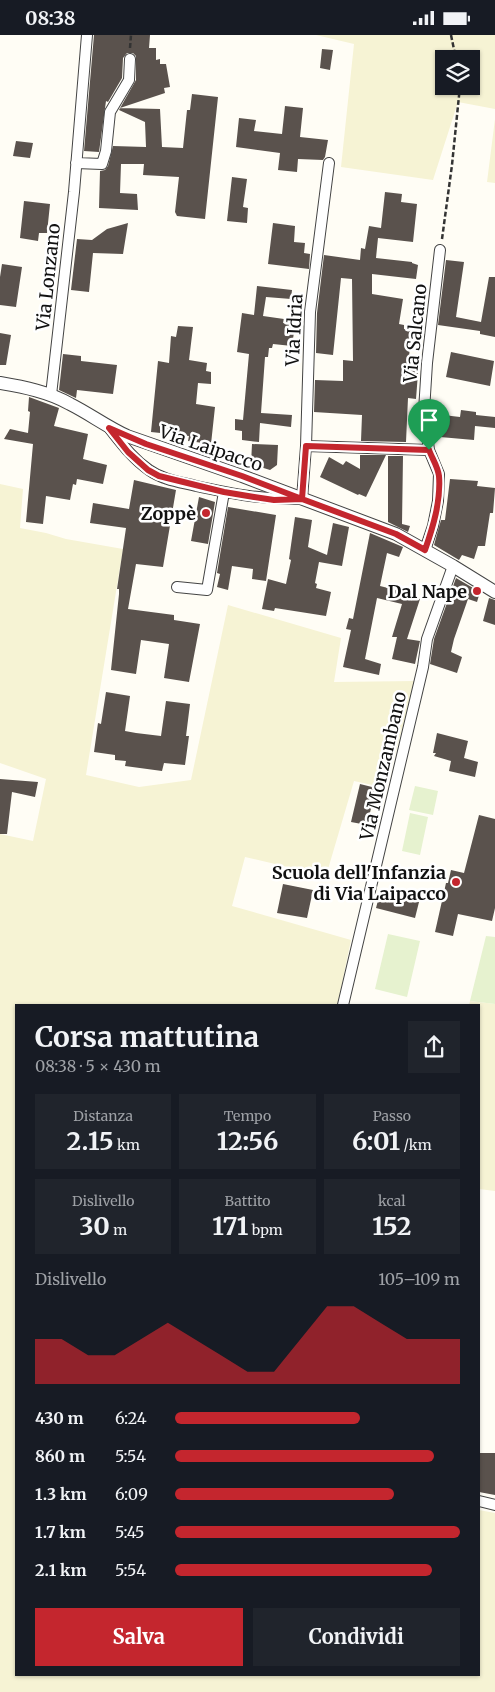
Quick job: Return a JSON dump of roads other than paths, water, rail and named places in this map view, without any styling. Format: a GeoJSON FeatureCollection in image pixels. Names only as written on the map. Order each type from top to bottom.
{"type":"FeatureCollection","features":[{"type":"Feature","properties":{"kind":"street","name":"Via Lonzano"},"geometry":{"type":"LineString","coordinates":[[51,395],[76,163],[87,35]]}},
{"type":"Feature","properties":{"kind":"street"},"geometry":{"type":"LineString","coordinates":[[76,163],[102,164],[106,151],[110,112],[129,80],[130,59]]}},
{"type":"Feature","properties":{"kind":"street","name":"Via Idria"},"geometry":{"type":"LineString","coordinates":[[302,499],[306,446],[310,312],[329,163]]}},
{"type":"Feature","properties":{"kind":"street","name":"Via Salcano"},"geometry":{"type":"LineString","coordinates":[[425,550],[433,526],[438,501],[439,474],[429,450],[424,411],[427,363],[440,250]]}},
{"type":"Feature","properties":{"kind":"street","name":"Via Laipacco"},"geometry":{"type":"LineString","coordinates":[[0,383],[51,395],[69,403],[109,428],[146,444],[242,476],[396,534],[495,592]]}},
{"type":"Feature","properties":{"kind":"street","name":"Via Laipacco"},"geometry":{"type":"LineString","coordinates":[[109,428],[128,452],[148,470],[159,476],[224,492],[274,500],[302,499]]}},
{"type":"Feature","properties":{"kind":"street"},"geometry":{"type":"LineString","coordinates":[[306,446],[429,450]]}},
{"type":"Feature","properties":{"kind":"street"},"geometry":{"type":"LineString","coordinates":[[177,587],[207,590],[224,492]]}},
{"type":"Feature","properties":{"kind":"street","name":"Via Monzambano"},"geometry":{"type":"LineString","coordinates":[[343,1004],[423,667],[427,639],[453,566]]}},
{"type":"Feature","properties":{"kind":"street"},"geometry":{"type":"LineString","coordinates":[[480,1501],[495,1505]]}},
{"type":"Feature","properties":{"kind":"place","name":"Zoppè"},"geometry":{"type":"Point","coordinates":[206,513]}},
{"type":"Feature","properties":{"kind":"place","name":"Dal Nape"},"geometry":{"type":"Point","coordinates":[477,591]}},
{"type":"Feature","properties":{"kind":"place","name":"Scuola dell'Infanzia di Via Laipacco"},"geometry":{"type":"Point","coordinates":[456,882]}}]}
